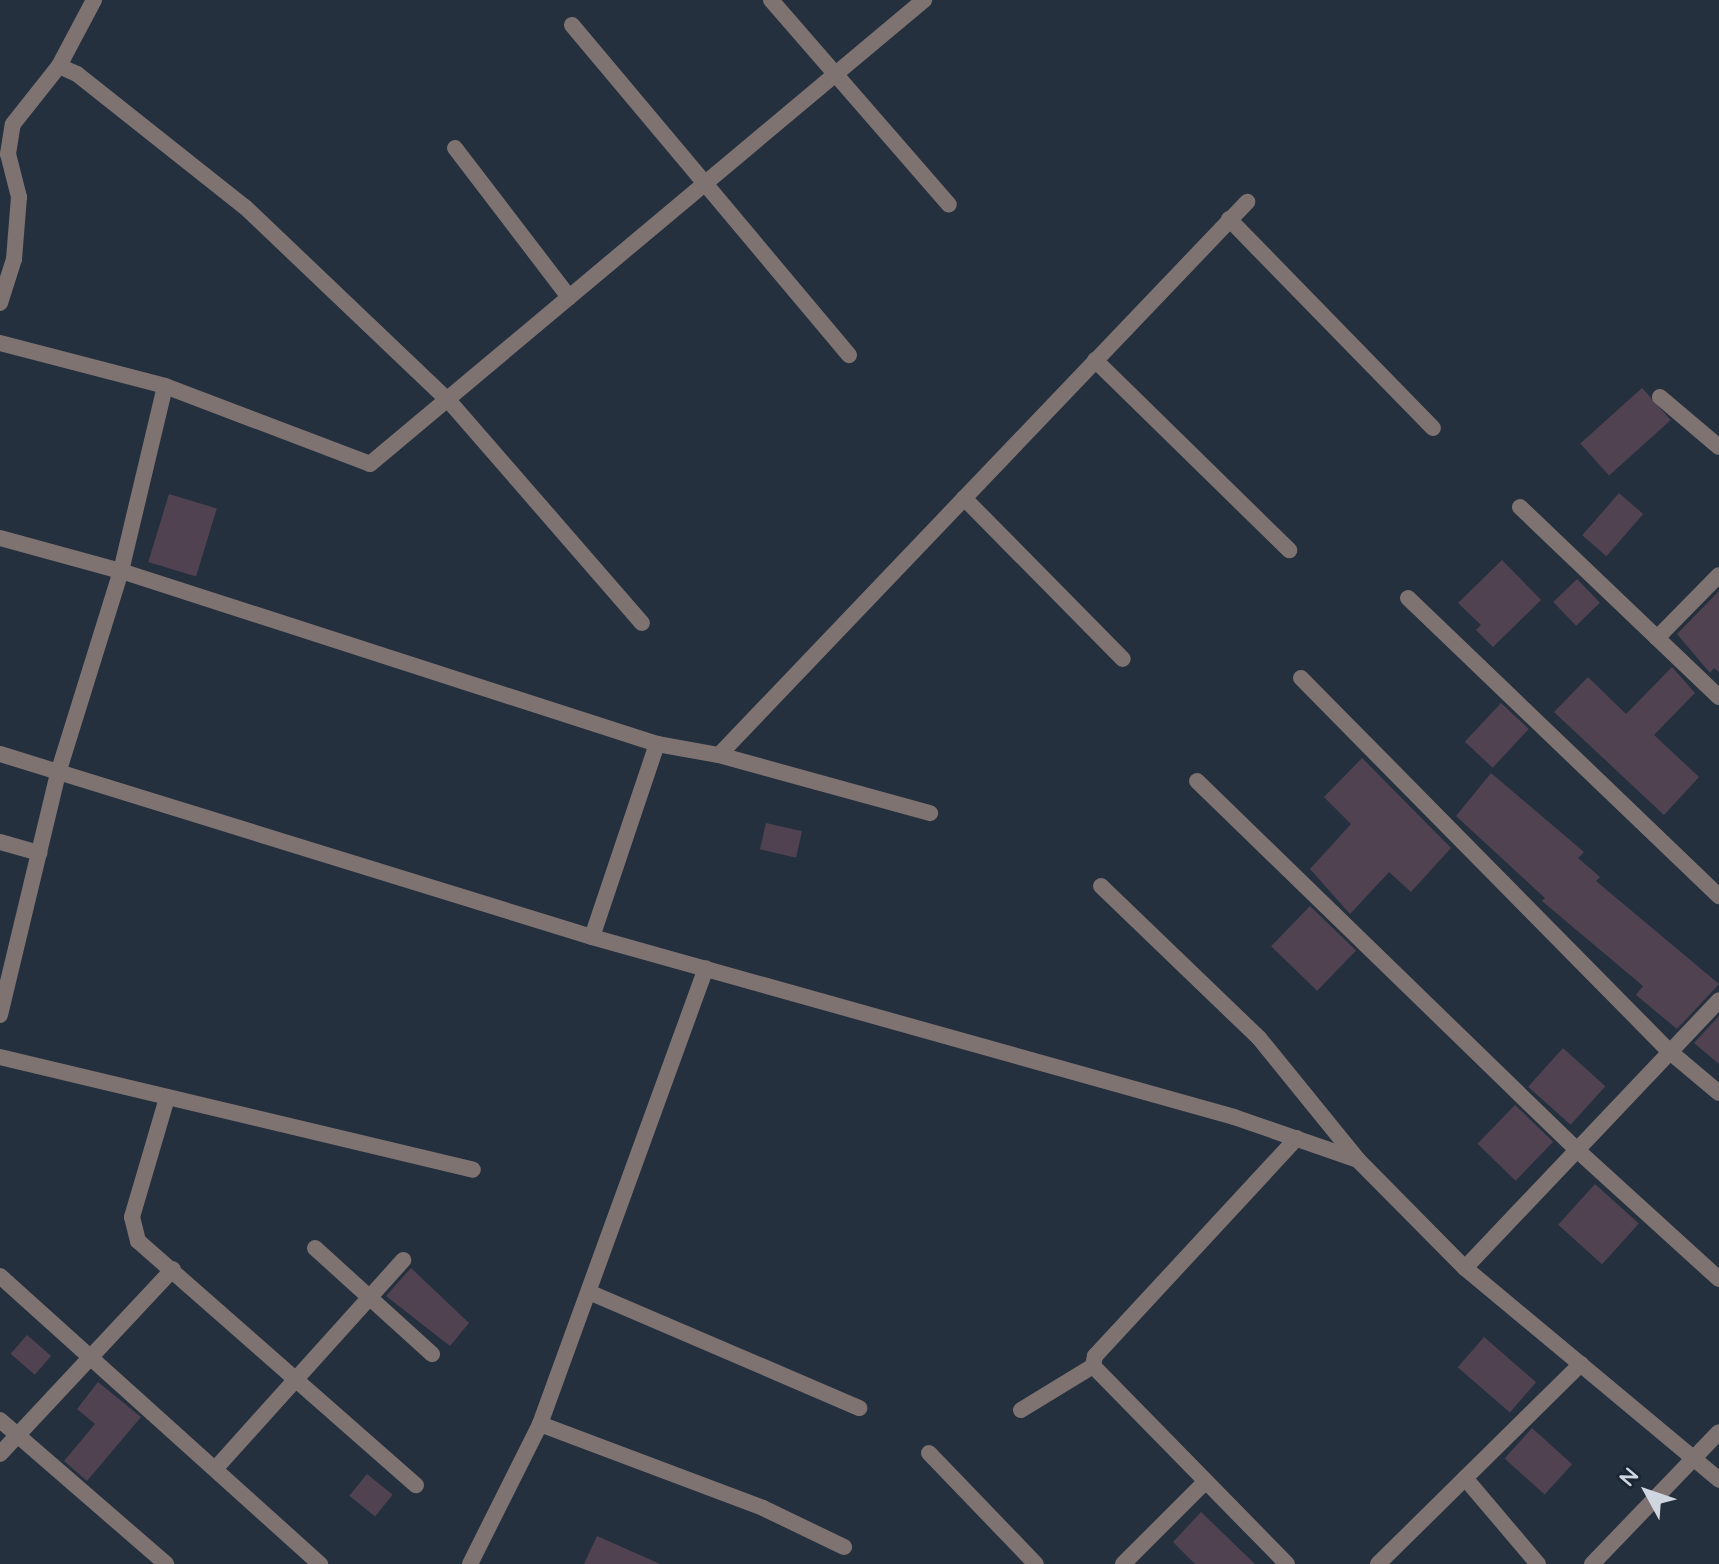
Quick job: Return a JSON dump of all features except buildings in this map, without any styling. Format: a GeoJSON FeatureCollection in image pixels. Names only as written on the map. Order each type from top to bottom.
{"type":"FeatureCollection","features":[{"type":"Feature","properties":{"kind":"street"},"geometry":{"type":"LineString","coordinates":[[0,303],[14,259],[19,197],[8,154],[13,124],[59,66],[94,0]]}},
{"type":"Feature","properties":{"kind":"street"},"geometry":{"type":"LineString","coordinates":[[771,0],[949,205]]}},
{"type":"Feature","properties":{"kind":"street"},"geometry":{"type":"LineString","coordinates":[[0,343],[165,386],[370,464],[449,401],[705,180],[924,0]]}},
{"type":"Feature","properties":{"kind":"street"},"geometry":{"type":"LineString","coordinates":[[572,25],[849,355]]}},
{"type":"Feature","properties":{"kind":"street"},"geometry":{"type":"LineString","coordinates":[[59,66],[77,74],[245,207],[449,401],[642,623]]}},
{"type":"Feature","properties":{"kind":"street"},"geometry":{"type":"LineString","coordinates":[[455,148],[569,297]]}},
{"type":"Feature","properties":{"kind":"street"},"geometry":{"type":"LineString","coordinates":[[719,755],[1247,202]]}},
{"type":"Feature","properties":{"kind":"street"},"geometry":{"type":"LineString","coordinates":[[1229,219],[1433,428]]}},
{"type":"Feature","properties":{"kind":"street"},"geometry":{"type":"LineString","coordinates":[[1095,360],[1289,550]]}},
{"type":"Feature","properties":{"kind":"street"},"geometry":{"type":"LineString","coordinates":[[0,1015],[59,770],[121,571],[165,386]]}},
{"type":"Feature","properties":{"kind":"street"},"geometry":{"type":"LineString","coordinates":[[1660,397],[1719,447]]}},
{"type":"Feature","properties":{"kind":"street"},"geometry":{"type":"LineString","coordinates":[[964,498],[1123,659]]}},
{"type":"Feature","properties":{"kind":"street"},"geometry":{"type":"LineString","coordinates":[[1520,507],[1719,697]]}},
{"type":"Feature","properties":{"kind":"street"},"geometry":{"type":"LineString","coordinates":[[0,538],[121,571],[657,744],[719,755],[930,813]]}},
{"type":"Feature","properties":{"kind":"street"},"geometry":{"type":"LineString","coordinates":[[1657,638],[1719,575]]}},
{"type":"Feature","properties":{"kind":"street"},"geometry":{"type":"LineString","coordinates":[[1408,598],[1719,896]]}},
{"type":"Feature","properties":{"kind":"street"},"geometry":{"type":"LineString","coordinates":[[1301,678],[1669,1051],[1719,1093]]}},
{"type":"Feature","properties":{"kind":"street"},"geometry":{"type":"LineString","coordinates":[[592,937],[657,744]]}},
{"type":"Feature","properties":{"kind":"street"},"geometry":{"type":"LineString","coordinates":[[0,754],[592,937],[953,1036],[1297,1138],[1358,1160]]}},
{"type":"Feature","properties":{"kind":"street"},"geometry":{"type":"LineString","coordinates":[[1197,781],[1576,1149],[1719,1279]]}},
{"type":"Feature","properties":{"kind":"street"},"geometry":{"type":"LineString","coordinates":[[0,842],[39,853]]}},
{"type":"Feature","properties":{"kind":"street"},"geometry":{"type":"LineString","coordinates":[[1101,886],[1259,1038],[1358,1160],[1465,1268],[1719,1480]]}},
{"type":"Feature","properties":{"kind":"street"},"geometry":{"type":"LineString","coordinates":[[472,1563],[540,1424],[591,1293],[706,968]]}},
{"type":"Feature","properties":{"kind":"street"},"geometry":{"type":"LineString","coordinates":[[1465,1268],[1719,1000]]}},
{"type":"Feature","properties":{"kind":"street"},"geometry":{"type":"LineString","coordinates":[[0,1057],[473,1170]]}},
{"type":"Feature","properties":{"kind":"street"},"geometry":{"type":"LineString","coordinates":[[167,1098],[132,1217],[138,1241],[416,1485]]}},
{"type":"Feature","properties":{"kind":"street"},"geometry":{"type":"LineString","coordinates":[[1021,1410],[1093,1366],[1095,1356],[1297,1138]]}},
{"type":"Feature","properties":{"kind":"street"},"geometry":{"type":"LineString","coordinates":[[315,1248],[432,1354]]}},
{"type":"Feature","properties":{"kind":"street"},"geometry":{"type":"LineString","coordinates":[[216,1468],[403,1260]]}},
{"type":"Feature","properties":{"kind":"street"},"geometry":{"type":"LineString","coordinates":[[0,1454],[173,1269]]}},
{"type":"Feature","properties":{"kind":"street"},"geometry":{"type":"LineString","coordinates":[[0,1276],[320,1564]]}},
{"type":"Feature","properties":{"kind":"street"},"geometry":{"type":"LineString","coordinates":[[591,1293],[859,1408]]}},
{"type":"Feature","properties":{"kind":"street"},"geometry":{"type":"LineString","coordinates":[[1378,1564],[1581,1364]]}},
{"type":"Feature","properties":{"kind":"street"},"geometry":{"type":"LineString","coordinates":[[1093,1366],[1203,1484],[1287,1564]]}},
{"type":"Feature","properties":{"kind":"street"},"geometry":{"type":"LineString","coordinates":[[0,1420],[166,1564]]}},
{"type":"Feature","properties":{"kind":"street"},"geometry":{"type":"LineString","coordinates":[[540,1424],[763,1508],[844,1547]]}},
{"type":"Feature","properties":{"kind":"street"},"geometry":{"type":"LineString","coordinates":[[1592,1564],[1719,1432]]}},
{"type":"Feature","properties":{"kind":"street"},"geometry":{"type":"LineString","coordinates":[[929,1453],[1036,1564]]}},
{"type":"Feature","properties":{"kind":"street"},"geometry":{"type":"LineString","coordinates":[[1465,1478],[1538,1564]]}},
{"type":"Feature","properties":{"kind":"street"},"geometry":{"type":"LineString","coordinates":[[1123,1564],[1203,1484]]}}]}
